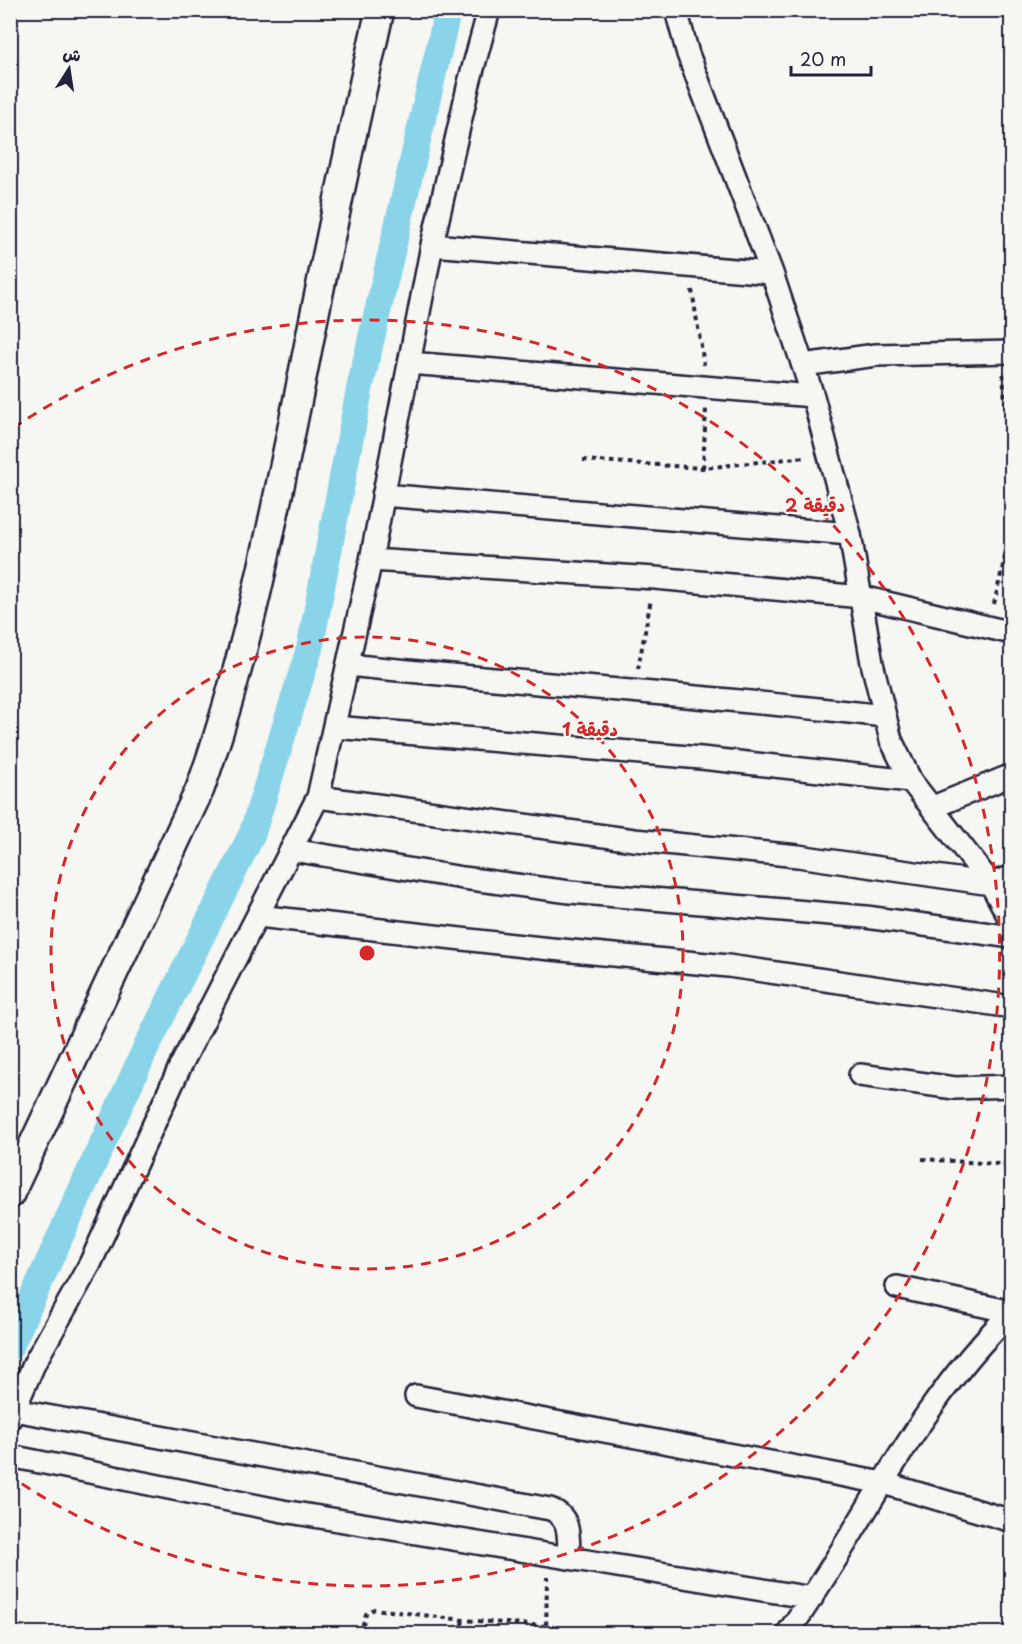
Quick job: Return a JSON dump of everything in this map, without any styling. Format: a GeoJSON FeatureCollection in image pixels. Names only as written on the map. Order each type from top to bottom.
{"type":"FeatureCollection","features":[{"type":"Feature","properties":{"kind":"street"},"geometry":{"type":"LineString","coordinates":[[10,1194],[200,789],[219,736],[281,482],[343,170],[380,10]]}},
{"type":"Feature","properties":{"kind":"street"},"geometry":{"type":"LineString","coordinates":[[489,10],[469,83],[432,245],[371,560],[318,797],[179,1069],[90,1264],[35,1362],[12,1415],[550,1509],[557,1512],[567,1523],[558,1557]]}},
{"type":"Feature","properties":{"kind":"street"},"geometry":{"type":"LineString","coordinates":[[676,10],[688,54],[772,273],[804,365],[850,534],[872,663],[891,740],[911,781],[991,884],[1011,924]]}},
{"type":"Feature","properties":{"kind":"street"},"geometry":{"type":"LineString","coordinates":[[432,245],[689,268],[772,273]]}},
{"type":"Feature","properties":{"kind":"street"},"geometry":{"type":"LineString","coordinates":[[804,365],[876,355],[1007,352]]}},
{"type":"Feature","properties":{"kind":"street"},"geometry":{"type":"LineString","coordinates":[[409,363],[813,396]]}},
{"type":"Feature","properties":{"kind":"street"},"geometry":{"type":"LineString","coordinates":[[383,495],[850,534]]}},
{"type":"Feature","properties":{"kind":"street"},"geometry":{"type":"LineString","coordinates":[[371,560],[655,578],[862,597],[989,625],[1011,633]]}},
{"type":"Feature","properties":{"kind":"street"},"geometry":{"type":"LineString","coordinates":[[349,665],[634,692],[751,700],[884,716]]}},
{"type":"Feature","properties":{"kind":"street"},"geometry":{"type":"LineString","coordinates":[[334,727],[701,758],[911,781]]}},
{"type":"Feature","properties":{"kind":"street"},"geometry":{"type":"LineString","coordinates":[[933,807],[1011,775]]}},
{"type":"Feature","properties":{"kind":"street"},"geometry":{"type":"LineString","coordinates":[[318,797],[634,840],[798,856],[991,884],[1011,876]]}},
{"type":"Feature","properties":{"kind":"street"},"geometry":{"type":"LineString","coordinates":[[292,850],[463,878],[570,892],[866,917],[1011,937]]}},
{"type":"Feature","properties":{"kind":"street"},"geometry":{"type":"LineString","coordinates":[[258,916],[540,948],[728,966],[1011,1007]]}},
{"type":"Feature","properties":{"kind":"street"},"geometry":{"type":"LineString","coordinates":[[860,1075],[955,1088],[1011,1086]]}},
{"type":"Feature","properties":{"kind":"street"},"geometry":{"type":"LineString","coordinates":[[897,1287],[1011,1312]]}},
{"type":"Feature","properties":{"kind":"street"},"geometry":{"type":"LineString","coordinates":[[787,1634],[812,1598],[927,1411],[981,1341],[1011,1312]]}},
{"type":"Feature","properties":{"kind":"street"},"geometry":{"type":"LineString","coordinates":[[416,1396],[883,1483],[1011,1521]]}},
{"type":"Feature","properties":{"kind":"street"},"geometry":{"type":"LineString","coordinates":[[10,1456],[283,1511],[558,1557],[694,1576],[812,1598]]}},
{"type":"Feature","properties":{"kind":"path"},"geometry":{"type":"LineString","coordinates":[[689,268],[707,389],[703,468]]}},
{"type":"Feature","properties":{"kind":"path"},"geometry":{"type":"LineString","coordinates":[[1007,352],[1011,487]]}},
{"type":"Feature","properties":{"kind":"path"},"geometry":{"type":"LineString","coordinates":[[583,460],[703,468],[830,454]]}},
{"type":"Feature","properties":{"kind":"path"},"geometry":{"type":"LineString","coordinates":[[989,625],[1011,527]]}},
{"type":"Feature","properties":{"kind":"path"},"geometry":{"type":"LineString","coordinates":[[634,692],[655,578]]}},
{"type":"Feature","properties":{"kind":"path"},"geometry":{"type":"LineString","coordinates":[[922,1158],[1011,1165]]}},
{"type":"Feature","properties":{"kind":"path"},"geometry":{"type":"LineString","coordinates":[[546,1634],[558,1557]]}},
{"type":"Feature","properties":{"kind":"path"},"geometry":{"type":"LineString","coordinates":[[360,1634],[366,1614],[374,1609],[463,1620],[546,1626]]}},
{"type":"Feature","properties":{"kind":"path"},"geometry":{"type":"LineString","coordinates":[[460,1634],[463,1620]]}},
{"type":"Feature","properties":{"kind":"waterway"},"geometry":{"type":"LineString","coordinates":[[10,1347],[145,1050],[252,834],[310,647],[360,387],[448,10]]}}]}
